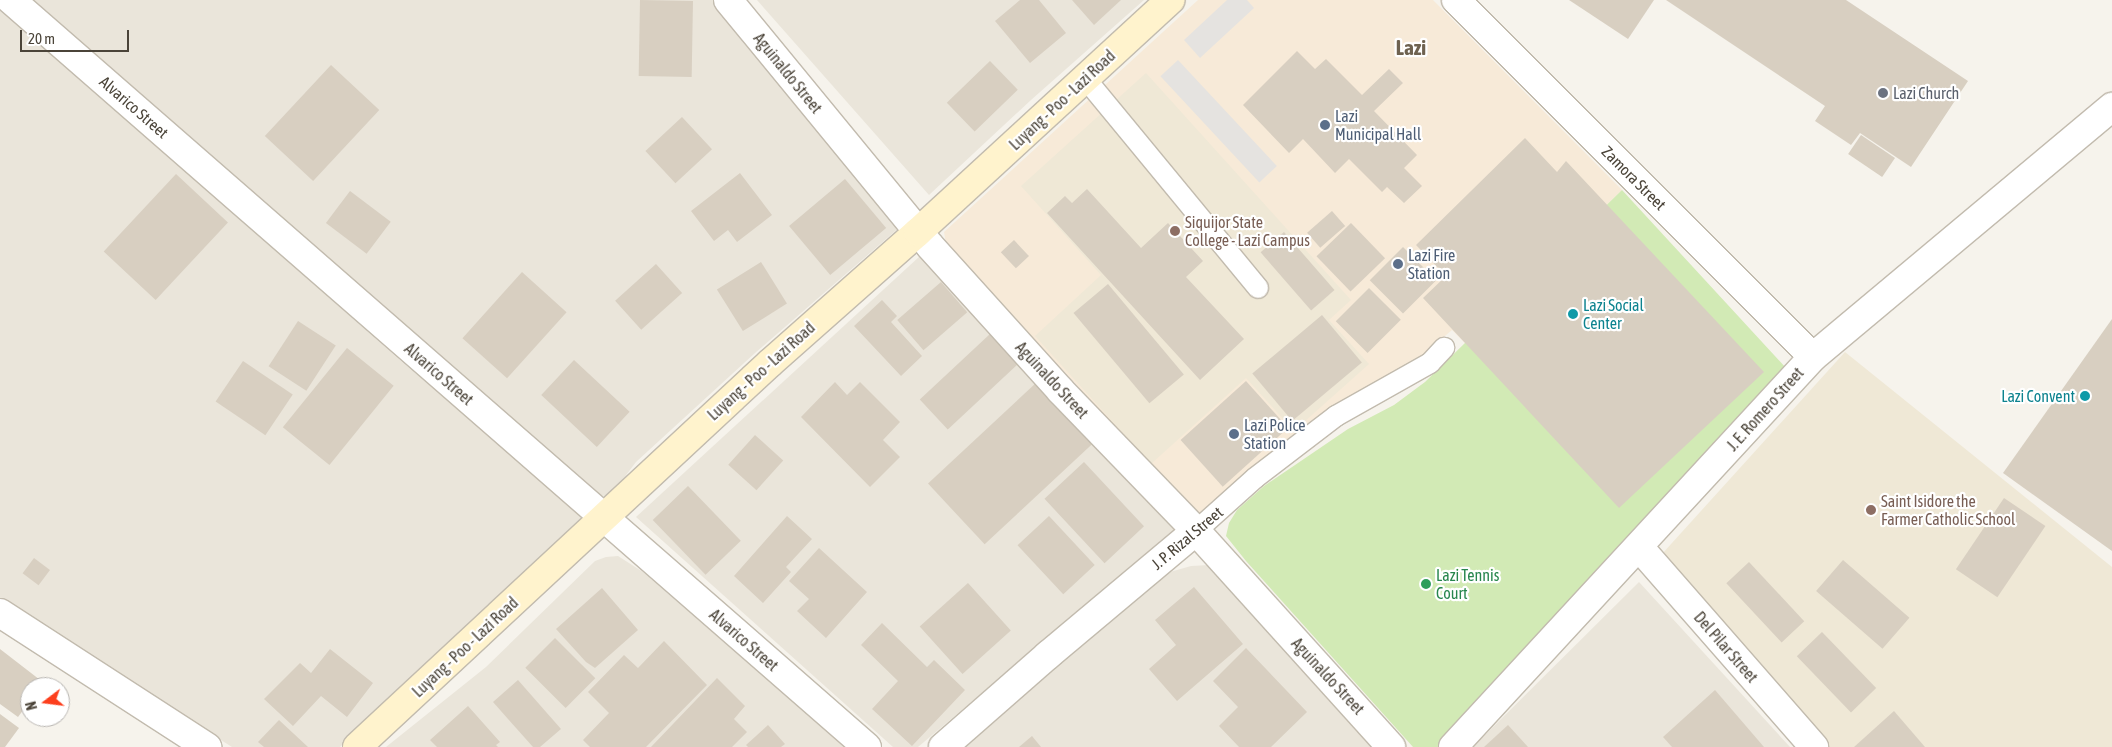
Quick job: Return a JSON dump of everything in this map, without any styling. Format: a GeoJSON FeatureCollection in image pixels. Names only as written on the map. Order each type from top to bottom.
{"type":"FeatureCollection","features":[{"type":"Feature","properties":{"kind":"main road","name":"Luyang - Poo - Lazi Road"},"geometry":{"type":"LineString","coordinates":[[357,747],[770,362],[918,232],[1170,0]]}},
{"type":"Feature","properties":{"kind":"street","name":"Alvarico Street"},"geometry":{"type":"LineString","coordinates":[[12,0],[867,747]]}},
{"type":"Feature","properties":{"kind":"street","name":"Aguinaldo Street"},"geometry":{"type":"LineString","coordinates":[[728,0],[918,232],[1061,391],[1196,531],[1391,747]]}},
{"type":"Feature","properties":{"kind":"street","name":"Zamora Street"},"geometry":{"type":"LineString","coordinates":[[1456,0],[1813,357]]}},
{"type":"Feature","properties":{"kind":"street","name":"J. E. Romero Street"},"geometry":{"type":"LineString","coordinates":[[1453,747],[1813,357],[2112,107]]}},
{"type":"Feature","properties":{"kind":"street","name":"J. P. Rizal Street"},"geometry":{"type":"LineString","coordinates":[[942,747],[1196,531]]}},
{"type":"Feature","properties":{"kind":"street","name":"Del Pilar Street"},"geometry":{"type":"LineString","coordinates":[[1638,547],[1814,747]]}},
{"type":"Feature","properties":{"kind":"street"},"geometry":{"type":"LineString","coordinates":[[0,613],[207,747]]}},
{"type":"Feature","properties":{"kind":"lane"},"geometry":{"type":"LineString","coordinates":[[1085,78],[1258,288]]}},
{"type":"Feature","properties":{"kind":"lane","name":"J. P. Rizal Street"},"geometry":{"type":"LineString","coordinates":[[1196,531],[1255,478],[1336,416],[1430,363],[1444,348]]}},
{"type":"Feature","properties":{"kind":"shaded area"},"geometry":{"type":"Polygon","coordinates":[[[34,0],[714,0],[901,226],[755,353],[636,462],[614,491],[607,496],[595,495],[34,0]]]}},
{"type":"Feature","properties":{"kind":"shaded area"},"geometry":{"type":"Polygon","coordinates":[[[757,0],[1144,0],[1031,100],[929,195],[757,0]]]}},
{"type":"Feature","properties":{"kind":"shaded area"},"geometry":{"type":"Polygon","coordinates":[[[1198,0],[1433,0],[1622,190],[1465,343],[1452,330],[1412,364],[1306,428],[1268,455],[1200,518],[946,244],[944,232],[1198,0]]]}},
{"type":"Feature","properties":{"kind":"shaded area"},"geometry":{"type":"Polygon","coordinates":[[[1227,0],[1247,0],[1254,8],[1200,58],[1184,40],[1227,0]]]}},
{"type":"Feature","properties":{"kind":"shaded area"},"geometry":{"type":"Polygon","coordinates":[[[0,7],[401,361],[583,516],[340,747],[232,747],[0,601],[0,7]]]}},
{"type":"Feature","properties":{"kind":"shaded area"},"geometry":{"type":"Polygon","coordinates":[[[1178,60],[1277,166],[1259,182],[1160,76],[1178,60]]]}},
{"type":"Feature","properties":{"kind":"shaded area","name":"Siquijor State College - Lazi Campus"},"geometry":{"type":"Polygon","coordinates":[[[1146,73],[1351,300],[1329,320],[1369,364],[1294,431],[1246,378],[1151,464],[1035,336],[1101,275],[1021,186],[1146,73]]]}},
{"type":"Feature","properties":{"kind":"shaded area"},"geometry":{"type":"Polygon","coordinates":[[[920,256],[1178,527],[918,747],[893,747],[636,517],[920,256]]]}},
{"type":"Feature","properties":{"kind":"shaded area","name":"Saint Isidore the Farmer Catholic School"},"geometry":{"type":"Polygon","coordinates":[[[1845,352],[2112,567],[2112,747],[1829,747],[1662,554],[1845,352]]]}},
{"type":"Feature","properties":{"kind":"shaded area"},"geometry":{"type":"Polygon","coordinates":[[[618,556],[643,572],[845,747],[386,747],[486,667],[595,561],[606,557],[618,556]]]}},
{"type":"Feature","properties":{"kind":"shaded area"},"geometry":{"type":"Polygon","coordinates":[[[1209,565],[1377,747],[966,747],[1028,689],[1139,593],[1170,572],[1191,566],[1209,565]]]}},
{"type":"Feature","properties":{"kind":"shaded area"},"geometry":{"type":"Polygon","coordinates":[[[1639,582],[1790,747],[1473,747],[1639,582]]]}},
{"type":"Feature","properties":{"kind":"green space"},"geometry":{"type":"Polygon","coordinates":[[[1622,190],[1786,368],[1445,742],[1438,747],[1413,747],[1246,561],[1226,536],[1229,523],[1237,510],[1264,486],[1348,429],[1394,405],[1425,382],[1622,190]]]}},
{"type":"Feature","properties":{"kind":"building"},"geometry":{"type":"Polygon","coordinates":[[[640,0],[693,1],[692,77],[639,76],[640,0]]]}},
{"type":"Feature","properties":{"kind":"building"},"geometry":{"type":"Polygon","coordinates":[[[1020,0],[1039,0],[1066,33],[1030,63],[995,21],[1020,0]]]}},
{"type":"Feature","properties":{"kind":"building"},"geometry":{"type":"Polygon","coordinates":[[[1072,0],[1121,0],[1094,25],[1072,0]]]}},
{"type":"Feature","properties":{"kind":"building"},"geometry":{"type":"Polygon","coordinates":[[[1569,0],[1654,0],[1628,39],[1569,0]]]}},
{"type":"Feature","properties":{"kind":"building","name":"Lazi Church"},"geometry":{"type":"Polygon","coordinates":[[[1666,0],[1846,0],[1968,81],[1911,167],[1860,133],[1851,145],[1815,121],[1825,106],[1666,0]]]}},
{"type":"Feature","properties":{"kind":"building","name":"Lazi Municipal Hall"},"geometry":{"type":"Polygon","coordinates":[[[1297,51],[1315,69],[1326,59],[1362,95],[1389,69],[1403,83],[1374,111],[1417,155],[1404,168],[1422,186],[1404,203],[1387,187],[1382,192],[1349,159],[1335,173],[1303,139],[1289,153],[1243,105],[1297,51]]]}},
{"type":"Feature","properties":{"kind":"building"},"geometry":{"type":"Polygon","coordinates":[[[990,61],[1018,90],[975,131],[947,103],[990,61]]]}},
{"type":"Feature","properties":{"kind":"building"},"geometry":{"type":"Polygon","coordinates":[[[331,65],[379,110],[313,181],[265,136],[331,65]]]}},
{"type":"Feature","properties":{"kind":"building"},"geometry":{"type":"Polygon","coordinates":[[[682,117],[712,149],[675,183],[645,151],[682,117]]]}},
{"type":"Feature","properties":{"kind":"building"},"geometry":{"type":"Polygon","coordinates":[[[1861,135],[1895,158],[1882,177],[1848,154],[1861,135]]]}},
{"type":"Feature","properties":{"kind":"building","name":"Lazi Social Center"},"geometry":{"type":"Polygon","coordinates":[[[1525,138],[1557,172],[1566,161],[1764,372],[1619,508],[1423,298],[1446,276],[1416,245],[1525,138]]]}},
{"type":"Feature","properties":{"kind":"building"},"geometry":{"type":"Polygon","coordinates":[[[740,173],[772,215],[737,242],[728,230],[714,241],[691,211],[740,173]]]}},
{"type":"Feature","properties":{"kind":"building"},"geometry":{"type":"Polygon","coordinates":[[[176,174],[228,222],[156,300],[104,252],[176,174]]]}},
{"type":"Feature","properties":{"kind":"building"},"geometry":{"type":"Polygon","coordinates":[[[845,179],[886,228],[830,275],[789,226],[845,179]]]}},
{"type":"Feature","properties":{"kind":"building"},"geometry":{"type":"Polygon","coordinates":[[[1087,189],[1141,248],[1168,223],[1203,261],[1186,277],[1244,339],[1200,380],[1047,213],[1065,196],[1072,203],[1087,189]]]}},
{"type":"Feature","properties":{"kind":"building"},"geometry":{"type":"Polygon","coordinates":[[[350,191],[391,222],[367,254],[326,223],[350,191]]]}},
{"type":"Feature","properties":{"kind":"building"},"geometry":{"type":"Polygon","coordinates":[[[1332,211],[1345,226],[1320,248],[1307,233],[1332,211]]]}},
{"type":"Feature","properties":{"kind":"building"},"geometry":{"type":"Polygon","coordinates":[[[1351,223],[1385,258],[1351,292],[1316,256],[1351,223]]]}},
{"type":"Feature","properties":{"kind":"building"},"geometry":{"type":"Polygon","coordinates":[[[1284,232],[1335,290],[1311,310],[1261,252],[1284,232]]]}},
{"type":"Feature","properties":{"kind":"building"},"geometry":{"type":"Polygon","coordinates":[[[1014,240],[1029,256],[1016,268],[1001,252],[1014,240]]]}},
{"type":"Feature","properties":{"kind":"building"},"geometry":{"type":"Polygon","coordinates":[[[1403,247],[1436,280],[1403,313],[1370,280],[1403,247]]]}},
{"type":"Feature","properties":{"kind":"building"},"geometry":{"type":"Polygon","coordinates":[[[761,262],[787,304],[743,331],[717,290],[761,262]]]}},
{"type":"Feature","properties":{"kind":"building"},"geometry":{"type":"Polygon","coordinates":[[[656,264],[682,293],[641,330],[615,301],[656,264]]]}},
{"type":"Feature","properties":{"kind":"building"},"geometry":{"type":"Polygon","coordinates":[[[522,272],[567,312],[507,378],[462,338],[522,272]]]}},
{"type":"Feature","properties":{"kind":"building"},"geometry":{"type":"Polygon","coordinates":[[[941,282],[967,312],[923,350],[897,320],[941,282]]]}},
{"type":"Feature","properties":{"kind":"building"},"geometry":{"type":"Polygon","coordinates":[[[1108,284],[1184,374],[1149,403],[1074,313],[1108,284]]]}},
{"type":"Feature","properties":{"kind":"building"},"geometry":{"type":"Polygon","coordinates":[[[1369,288],[1401,320],[1368,353],[1336,321],[1369,288]]]}},
{"type":"Feature","properties":{"kind":"building"},"geometry":{"type":"Polygon","coordinates":[[[882,300],[897,316],[891,322],[922,356],[901,376],[854,326],[882,300]]]}},
{"type":"Feature","properties":{"kind":"building"},"geometry":{"type":"Polygon","coordinates":[[[1322,315],[1362,362],[1292,421],[1252,373],[1322,315]]]}},
{"type":"Feature","properties":{"kind":"building","name":"Lazi Convent"},"geometry":{"type":"Polygon","coordinates":[[[2112,319],[2112,551],[2003,473],[2112,319]]]}},
{"type":"Feature","properties":{"kind":"building"},"geometry":{"type":"Polygon","coordinates":[[[298,321],[336,346],[306,391],[269,366],[298,321]]]}},
{"type":"Feature","properties":{"kind":"building"},"geometry":{"type":"Polygon","coordinates":[[[990,334],[1018,364],[948,429],[920,399],[990,334]]]}},
{"type":"Feature","properties":{"kind":"building"},"geometry":{"type":"Polygon","coordinates":[[[347,348],[394,386],[329,465],[283,427],[347,348]]]}},
{"type":"Feature","properties":{"kind":"building"},"geometry":{"type":"Polygon","coordinates":[[[574,360],[630,412],[597,447],[541,395],[574,360]]]}},
{"type":"Feature","properties":{"kind":"building"},"geometry":{"type":"Polygon","coordinates":[[[243,361],[293,395],[265,435],[216,402],[243,361]]]}},
{"type":"Feature","properties":{"kind":"building","name":"Lazi Police Station"},"geometry":{"type":"Polygon","coordinates":[[[1246,381],[1288,428],[1223,487],[1181,440],[1246,381]]]}},
{"type":"Feature","properties":{"kind":"building"},"geometry":{"type":"Polygon","coordinates":[[[835,382],[847,395],[860,382],[900,422],[883,440],[900,457],[870,487],[801,417],[835,382]]]}},
{"type":"Feature","properties":{"kind":"building"},"geometry":{"type":"Polygon","coordinates":[[[1037,382],[1094,443],[985,544],[928,484],[1037,382]]]}},
{"type":"Feature","properties":{"kind":"building"},"geometry":{"type":"Polygon","coordinates":[[[755,435],[783,460],[756,490],[728,465],[755,435]]]}},
{"type":"Feature","properties":{"kind":"building"},"geometry":{"type":"Polygon","coordinates":[[[1084,462],[1144,526],[1105,563],[1045,499],[1084,462]]]}},
{"type":"Feature","properties":{"kind":"building"},"geometry":{"type":"Polygon","coordinates":[[[688,486],[741,541],[706,575],[653,520],[688,486]]]}},
{"type":"Feature","properties":{"kind":"building"},"geometry":{"type":"Polygon","coordinates":[[[2004,498],[2045,526],[1997,597],[1956,569],[2004,498]]]}},
{"type":"Feature","properties":{"kind":"building"},"geometry":{"type":"Polygon","coordinates":[[[787,516],[812,539],[786,567],[791,572],[763,603],[734,576],[787,516]]]}},
{"type":"Feature","properties":{"kind":"building"},"geometry":{"type":"Polygon","coordinates":[[[1049,516],[1095,565],[1063,594],[1018,545],[1049,516]]]}},
{"type":"Feature","properties":{"kind":"building"},"geometry":{"type":"Polygon","coordinates":[[[819,548],[867,592],[826,638],[797,611],[809,599],[789,581],[819,548]]]}},
{"type":"Feature","properties":{"kind":"building"},"geometry":{"type":"Polygon","coordinates":[[[34,558],[50,570],[39,585],[23,573],[34,558]]]}},
{"type":"Feature","properties":{"kind":"building"},"geometry":{"type":"Polygon","coordinates":[[[1843,560],[1909,618],[1883,649],[1816,591],[1843,560]]]}},
{"type":"Feature","properties":{"kind":"building"},"geometry":{"type":"Polygon","coordinates":[[[1749,562],[1804,621],[1782,642],[1726,583],[1749,562]]]}},
{"type":"Feature","properties":{"kind":"building"},"geometry":{"type":"Polygon","coordinates":[[[968,583],[1011,631],[963,674],[920,626],[968,583]]]}},
{"type":"Feature","properties":{"kind":"building"},"geometry":{"type":"Polygon","coordinates":[[[1194,587],[1243,644],[1177,701],[1149,669],[1176,645],[1155,620],[1194,587]]]}},
{"type":"Feature","properties":{"kind":"building"},"geometry":{"type":"Polygon","coordinates":[[[602,588],[638,630],[595,668],[586,662],[556,629],[602,588]]]}},
{"type":"Feature","properties":{"kind":"building"},"geometry":{"type":"Polygon","coordinates":[[[882,623],[927,667],[934,660],[965,690],[912,746],[872,709],[898,681],[861,645],[882,623]]]}},
{"type":"Feature","properties":{"kind":"building"},"geometry":{"type":"Polygon","coordinates":[[[1822,632],[1876,688],[1851,712],[1797,656],[1822,632]]]}},
{"type":"Feature","properties":{"kind":"building"},"geometry":{"type":"Polygon","coordinates":[[[555,638],[595,678],[566,708],[525,668],[555,638]]]}},
{"type":"Feature","properties":{"kind":"building"},"geometry":{"type":"Polygon","coordinates":[[[664,641],[707,685],[646,747],[590,747],[583,740],[609,713],[588,692],[624,655],[638,668],[664,641]]]}},
{"type":"Feature","properties":{"kind":"building"},"geometry":{"type":"Polygon","coordinates":[[[1246,648],[1307,712],[1271,747],[1239,747],[1219,726],[1238,707],[1213,681],[1246,648]]]}},
{"type":"Feature","properties":{"kind":"building"},"geometry":{"type":"Polygon","coordinates":[[[0,649],[36,677],[20,677],[20,714],[18,717],[0,704],[0,649]]]}},
{"type":"Feature","properties":{"kind":"building"},"geometry":{"type":"Polygon","coordinates":[[[330,649],[373,683],[347,717],[321,696],[293,726],[264,699],[300,663],[311,673],[330,649]]]}},
{"type":"Feature","properties":{"kind":"building"},"geometry":{"type":"Polygon","coordinates":[[[717,678],[745,706],[734,719],[747,732],[732,747],[651,747],[717,678]]]}},
{"type":"Feature","properties":{"kind":"building"},"geometry":{"type":"Polygon","coordinates":[[[518,680],[561,729],[540,747],[533,747],[493,702],[518,680]]]}},
{"type":"Feature","properties":{"kind":"building"},"geometry":{"type":"Polygon","coordinates":[[[1715,690],[1764,747],[1672,747],[1663,737],[1715,690]]]}},
{"type":"Feature","properties":{"kind":"building"},"geometry":{"type":"Polygon","coordinates":[[[468,706],[500,742],[496,745],[498,747],[437,747],[430,740],[468,706]]]}},
{"type":"Feature","properties":{"kind":"building"},"geometry":{"type":"Polygon","coordinates":[[[1894,711],[1925,747],[1854,747],[1894,711]]]}},
{"type":"Feature","properties":{"kind":"building"},"geometry":{"type":"Polygon","coordinates":[[[0,714],[19,728],[5,747],[0,747],[0,714]]]}},
{"type":"Feature","properties":{"kind":"building"},"geometry":{"type":"Polygon","coordinates":[[[279,720],[308,747],[264,747],[258,742],[279,720]]]}},
{"type":"Feature","properties":{"kind":"building"},"geometry":{"type":"Polygon","coordinates":[[[768,725],[785,744],[781,747],[748,747],[746,745],[768,725]]]}},
{"type":"Feature","properties":{"kind":"building"},"geometry":{"type":"Polygon","coordinates":[[[1508,725],[1528,747],[1484,747],[1508,725]]]}},
{"type":"Feature","properties":{"kind":"building"},"geometry":{"type":"Polygon","coordinates":[[[1032,736],[1041,747],[1019,747],[1032,736]]]}},
{"type":"Feature","properties":{"kind":"place","name":"Lazi Church"},"geometry":{"type":"Point","coordinates":[1883,93]}},
{"type":"Feature","properties":{"kind":"place","name":"Lazi Municipal Hall"},"geometry":{"type":"Point","coordinates":[1325,125]}},
{"type":"Feature","properties":{"kind":"place","name":"Siquijor State College - Lazi Campus"},"geometry":{"type":"Point","coordinates":[1175,231]}},
{"type":"Feature","properties":{"kind":"place","name":"Lazi Fire Station"},"geometry":{"type":"Point","coordinates":[1398,264]}},
{"type":"Feature","properties":{"kind":"place","name":"Lazi Social Center"},"geometry":{"type":"Point","coordinates":[1573,314]}},
{"type":"Feature","properties":{"kind":"place","name":"Lazi Convent"},"geometry":{"type":"Point","coordinates":[2085,396]}},
{"type":"Feature","properties":{"kind":"place","name":"Lazi Police Station"},"geometry":{"type":"Point","coordinates":[1234,434]}},
{"type":"Feature","properties":{"kind":"place","name":"Saint Isidore the Farmer Catholic School"},"geometry":{"type":"Point","coordinates":[1871,510]}},
{"type":"Feature","properties":{"kind":"place","name":"Lazi Tennis Court"},"geometry":{"type":"Point","coordinates":[1426,584]}},
{"type":"Feature","properties":{"kind":"district","name":"Lazi"},"geometry":{"type":"Point","coordinates":[1411,47]}}]}
